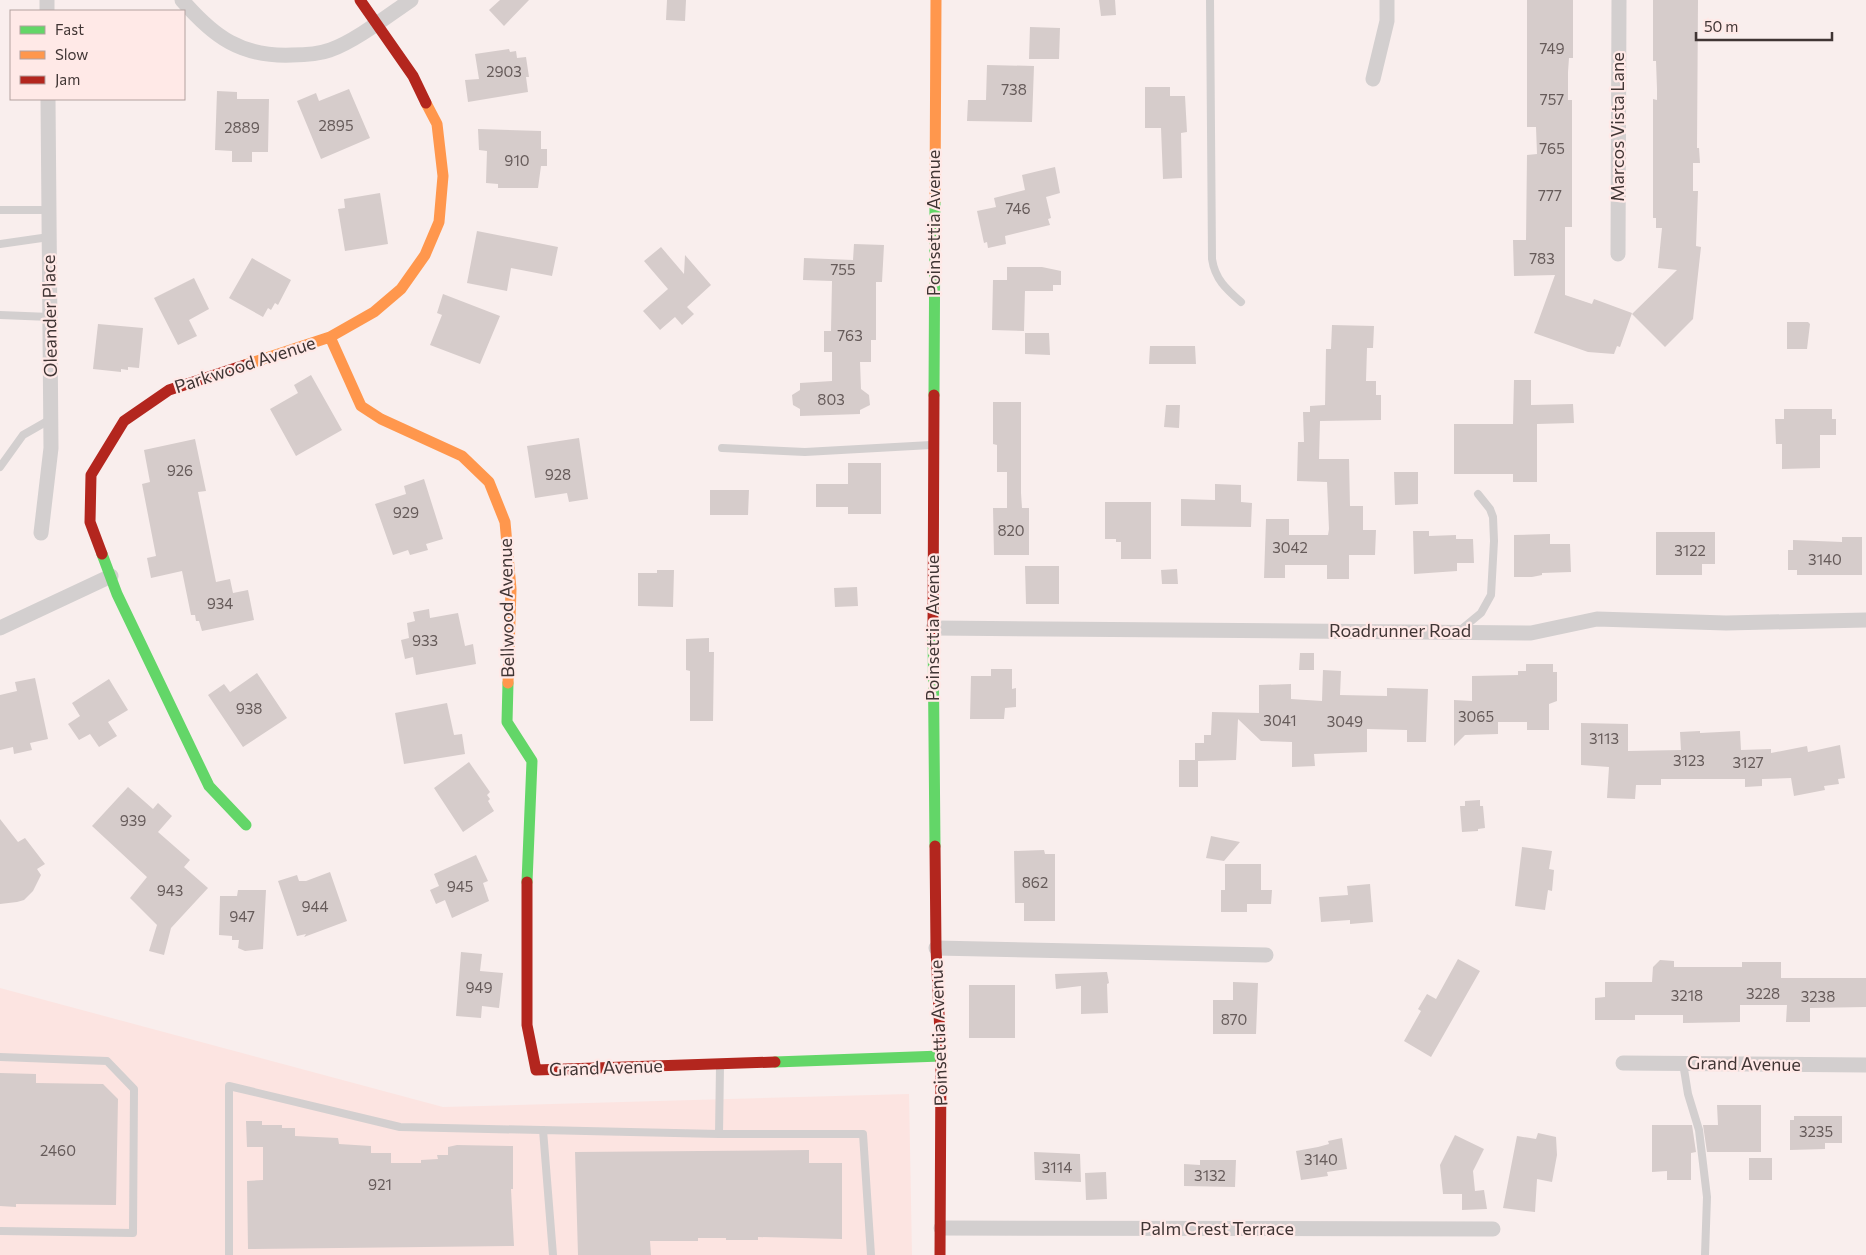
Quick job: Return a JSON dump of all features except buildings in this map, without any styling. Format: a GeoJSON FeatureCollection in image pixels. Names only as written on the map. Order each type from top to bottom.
{"type":"FeatureCollection","features":[{"type":"Feature","properties":{"kind":"street"},"geometry":{"type":"LineString","coordinates":[[182,0],[203,24],[234,45],[267,56],[304,55],[330,50],[377,23],[411,0]]}},
{"type":"Feature","properties":{"kind":"street","name":"Parkwood Avenue"},"geometry":{"type":"LineString","coordinates":[[246,825],[209,786],[111,576],[90,522],[91,475],[124,421],[169,390],[330,337],[374,312],[401,289],[425,255],[439,222],[443,176],[437,124],[413,76],[360,0]]}},
{"type":"Feature","properties":{"kind":"street","name":"Poinsettia Avenue"},"geometry":{"type":"LineString","coordinates":[[936,0],[933,628],[936,948],[942,1056],[940,1255]]}},
{"type":"Feature","properties":{"kind":"street"},"geometry":{"type":"LineString","coordinates":[[1373,79],[1387,21],[1386,0]]}},
{"type":"Feature","properties":{"kind":"street","name":"Marcos Vista Lane"},"geometry":{"type":"LineString","coordinates":[[1618,254],[1619,0]]}},
{"type":"Feature","properties":{"kind":"street","name":"Oleander Place"},"geometry":{"type":"LineString","coordinates":[[41,533],[51,448],[48,100]]}},
{"type":"Feature","properties":{"kind":"street","name":"Bellwood Avenue"},"geometry":{"type":"LineString","coordinates":[[330,337],[361,406],[381,419],[462,456],[489,482],[505,522],[511,589],[507,722]]}},
{"type":"Feature","properties":{"kind":"street"},"geometry":{"type":"LineString","coordinates":[[0,628],[111,576]]}},
{"type":"Feature","properties":{"kind":"street","name":"Roadrunner Road"},"geometry":{"type":"LineString","coordinates":[[933,628],[1531,633],[1597,619],[1726,623],[1866,620]]}},
{"type":"Feature","properties":{"kind":"street","name":"Grand Avenue"},"geometry":{"type":"LineString","coordinates":[[507,722],[532,761],[527,877],[527,1025],[536,1070],[942,1056]]}},
{"type":"Feature","properties":{"kind":"street"},"geometry":{"type":"LineString","coordinates":[[936,948],[1266,955]]}},
{"type":"Feature","properties":{"kind":"street","name":"Grand Avenue"},"geometry":{"type":"LineString","coordinates":[[1623,1063],[1866,1065]]}},
{"type":"Feature","properties":{"kind":"street","name":"Palm Crest Terrace"},"geometry":{"type":"LineString","coordinates":[[941,1228],[1493,1229]]}},
{"type":"Feature","properties":{"kind":"lane"},"geometry":{"type":"LineString","coordinates":[[1210,0],[1212,259],[1214,272],[1221,284],[1241,302]]}},
{"type":"Feature","properties":{"kind":"lane"},"geometry":{"type":"LineString","coordinates":[[0,210],[49,210]]}},
{"type":"Feature","properties":{"kind":"lane"},"geometry":{"type":"LineString","coordinates":[[0,244],[49,237]]}},
{"type":"Feature","properties":{"kind":"lane"},"geometry":{"type":"LineString","coordinates":[[0,315],[50,317]]}},
{"type":"Feature","properties":{"kind":"lane"},"geometry":{"type":"LineString","coordinates":[[0,466],[23,434],[51,420]]}},
{"type":"Feature","properties":{"kind":"lane"},"geometry":{"type":"LineString","coordinates":[[722,448],[805,452],[933,444]]}},
{"type":"Feature","properties":{"kind":"lane"},"geometry":{"type":"LineString","coordinates":[[1458,632],[1485,608],[1492,587],[1493,517],[1490,509],[1478,494]]}},
{"type":"Feature","properties":{"kind":"lane"},"geometry":{"type":"LineString","coordinates":[[0,1057],[108,1061],[134,1089],[133,1233],[0,1231]]}},
{"type":"Feature","properties":{"kind":"lane"},"geometry":{"type":"LineString","coordinates":[[1683,1063],[1688,1094],[1699,1130],[1707,1197],[1705,1255]]}},
{"type":"Feature","properties":{"kind":"lane"},"geometry":{"type":"LineString","coordinates":[[719,1134],[720,1064]]}},
{"type":"Feature","properties":{"kind":"lane"},"geometry":{"type":"LineString","coordinates":[[229,1255],[229,1086],[400,1126],[719,1134],[863,1134],[871,1255]]}},
{"type":"Feature","properties":{"kind":"lane"},"geometry":{"type":"LineString","coordinates":[[543,1130],[553,1255]]}},
{"type":"Feature","properties":{"kind":"shaded area"},"geometry":{"type":"Polygon","coordinates":[[[0,988],[443,1107],[909,1094],[912,1255],[0,1255],[0,988]]]}},
{"type":"Feature","properties":{"kind":"traffic: fast"},"geometry":{"type":"LineString","coordinates":[[934,395],[935,201]]}},
{"type":"Feature","properties":{"kind":"traffic: fast"},"geometry":{"type":"LineString","coordinates":[[102,554],[117,594],[209,786],[246,825]]}},
{"type":"Feature","properties":{"kind":"traffic: fast"},"geometry":{"type":"LineString","coordinates":[[933,629],[935,846]]}},
{"type":"Feature","properties":{"kind":"traffic: fast"},"geometry":{"type":"LineString","coordinates":[[508,683],[507,722],[532,761],[527,882]]}},
{"type":"Feature","properties":{"kind":"traffic: fast"},"geometry":{"type":"LineString","coordinates":[[775,1062],[941,1056]]}},
{"type":"Feature","properties":{"kind":"traffic: slow"},"geometry":{"type":"LineString","coordinates":[[935,201],[936,0]]}},
{"type":"Feature","properties":{"kind":"traffic: slow"},"geometry":{"type":"LineString","coordinates":[[245,365],[330,337],[374,312],[401,289],[425,255],[439,222],[443,176],[437,124],[426,103]]}},
{"type":"Feature","properties":{"kind":"traffic: slow"},"geometry":{"type":"LineString","coordinates":[[330,337],[361,406],[381,419],[462,456],[489,482],[505,522],[511,589],[508,683]]}},
{"type":"Feature","properties":{"kind":"traffic: jam"},"geometry":{"type":"LineString","coordinates":[[360,0],[413,76],[426,103]]}},
{"type":"Feature","properties":{"kind":"traffic: jam"},"geometry":{"type":"LineString","coordinates":[[102,554],[90,522],[91,475],[124,421],[169,390],[245,365]]}},
{"type":"Feature","properties":{"kind":"traffic: jam"},"geometry":{"type":"LineString","coordinates":[[933,629],[934,395]]}},
{"type":"Feature","properties":{"kind":"traffic: jam"},"geometry":{"type":"LineString","coordinates":[[935,846],[936,948],[941,1056],[940,1255]]}},
{"type":"Feature","properties":{"kind":"traffic: jam"},"geometry":{"type":"LineString","coordinates":[[527,882],[527,1025],[536,1070],[775,1062]]}}]}
